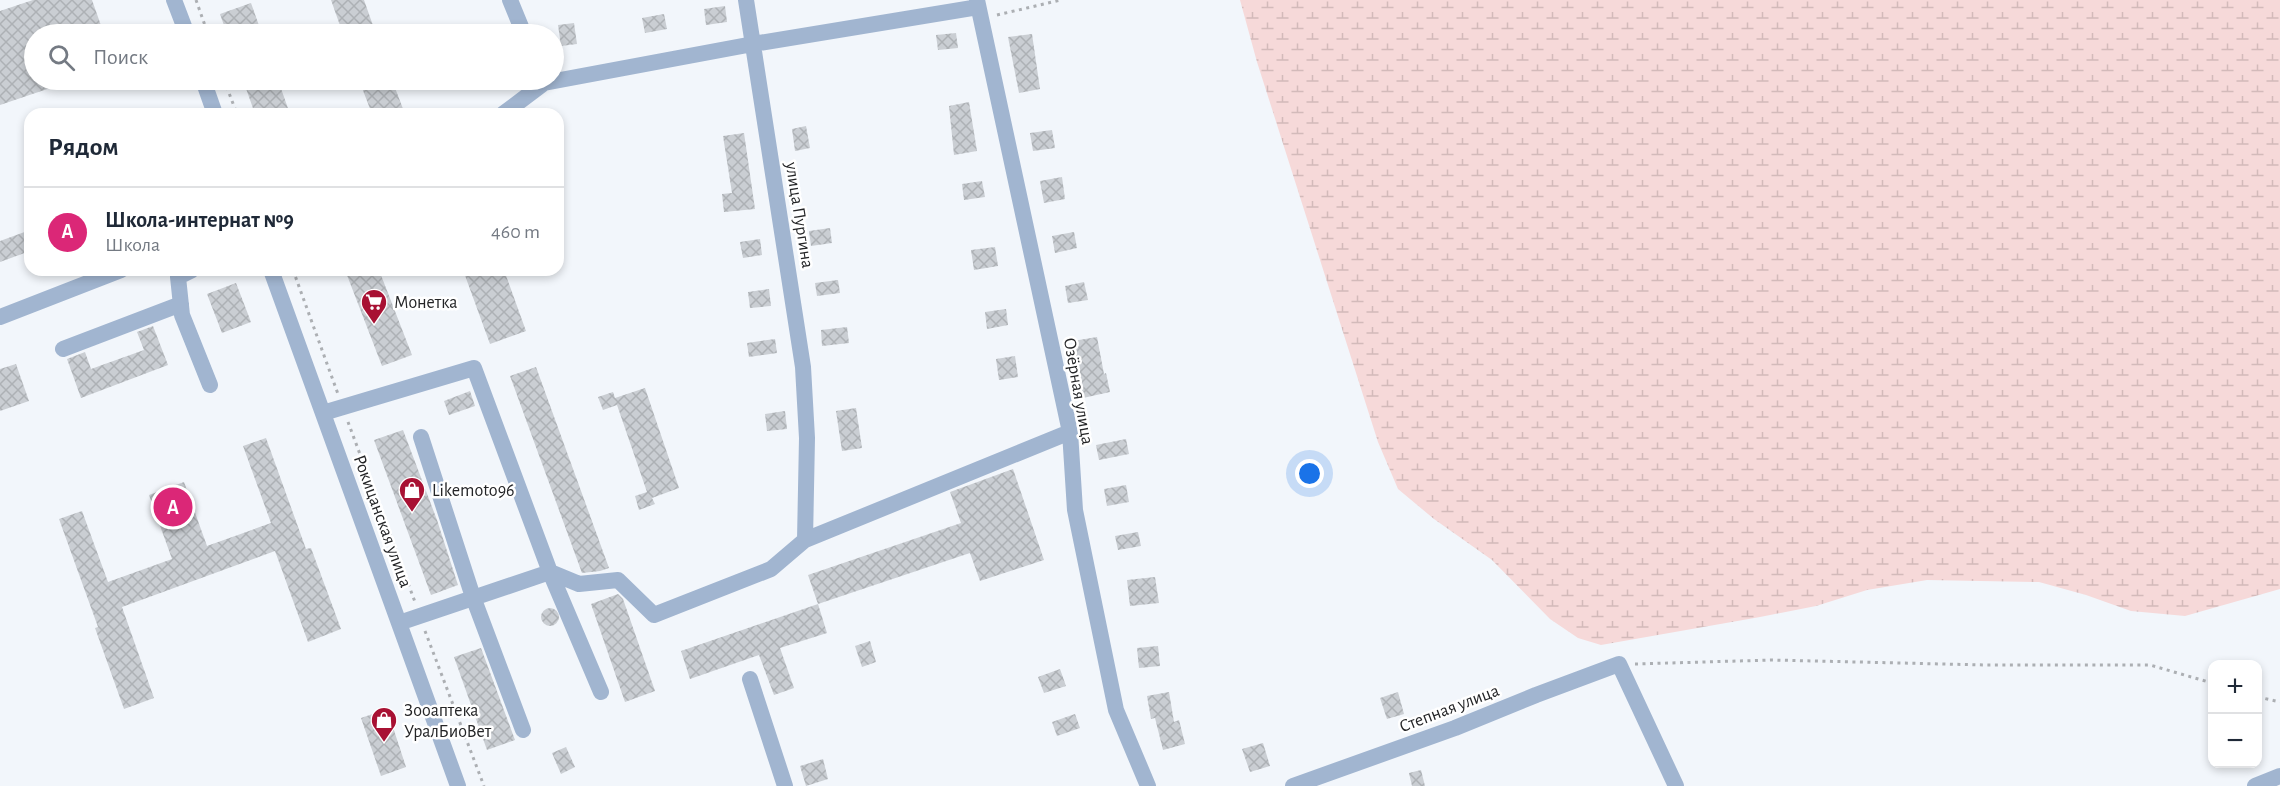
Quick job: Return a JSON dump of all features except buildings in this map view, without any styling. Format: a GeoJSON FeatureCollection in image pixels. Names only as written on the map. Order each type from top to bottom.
{"type":"FeatureCollection","features":[{"type":"Feature","properties":{"kind":"street"},"geometry":{"type":"LineString","coordinates":[[174,0],[183,24]]}},
{"type":"Feature","properties":{"kind":"street"},"geometry":{"type":"LineString","coordinates":[[510,0],[520,24]]}},
{"type":"Feature","properties":{"kind":"street","name":"улица Пургина"},"geometry":{"type":"LineString","coordinates":[[746,0],[803,367],[807,438],[805,540]]}},
{"type":"Feature","properties":{"kind":"street"},"geometry":{"type":"LineString","coordinates":[[564,77],[978,8]]}},
{"type":"Feature","properties":{"kind":"street","name":"Озёрная улица"},"geometry":{"type":"LineString","coordinates":[[978,8],[1070,432],[1075,510],[1116,710],[1148,786]]}},
{"type":"Feature","properties":{"kind":"street"},"geometry":{"type":"LineString","coordinates":[[207,90],[213,108]]}},
{"type":"Feature","properties":{"kind":"street"},"geometry":{"type":"LineString","coordinates":[[510,108],[532,90]]}},
{"type":"Feature","properties":{"kind":"street"},"geometry":{"type":"LineString","coordinates":[[0,316],[105,276]]}},
{"type":"Feature","properties":{"kind":"street"},"geometry":{"type":"LineString","coordinates":[[180,276],[178,277],[182,315],[210,386]]}},
{"type":"Feature","properties":{"kind":"street","name":"Рокицанская улица"},"geometry":{"type":"LineString","coordinates":[[273,276],[458,786]]}},
{"type":"Feature","properties":{"kind":"street"},"geometry":{"type":"LineString","coordinates":[[63,349],[181,304]]}},
{"type":"Feature","properties":{"kind":"street"},"geometry":{"type":"LineString","coordinates":[[323,413],[474,368],[550,572],[602,692]]}},
{"type":"Feature","properties":{"kind":"street"},"geometry":{"type":"LineString","coordinates":[[399,623],[550,572],[579,584],[618,580],[654,615],[771,570],[805,540],[1070,432]]}},
{"type":"Feature","properties":{"kind":"street"},"geometry":{"type":"LineString","coordinates":[[421,437],[473,597],[523,730]]}},
{"type":"Feature","properties":{"kind":"street"},"geometry":{"type":"LineString","coordinates":[[1619,664],[1676,786]]}},
{"type":"Feature","properties":{"kind":"street","name":"Степная улица"},"geometry":{"type":"LineString","coordinates":[[1293,786],[1455,728],[1619,664]]}},
{"type":"Feature","properties":{"kind":"street"},"geometry":{"type":"LineString","coordinates":[[750,679],[785,786]]}},
{"type":"Feature","properties":{"kind":"street"},"geometry":{"type":"LineString","coordinates":[[2255,786],[2280,776]]}},
{"type":"Feature","properties":{"kind":"path"},"geometry":{"type":"LineString","coordinates":[[196,0],[204,24]]}},
{"type":"Feature","properties":{"kind":"path"},"geometry":{"type":"LineString","coordinates":[[978,8],[1061,0]]}},
{"type":"Feature","properties":{"kind":"path"},"geometry":{"type":"LineString","coordinates":[[229,90],[235,108]]}},
{"type":"Feature","properties":{"kind":"path"},"geometry":{"type":"LineString","coordinates":[[295,276],[484,786]]}},
{"type":"Feature","properties":{"kind":"path"},"geometry":{"type":"LineString","coordinates":[[1619,664],[1772,660],[1986,665],[2150,665],[2208,682]]}},
{"type":"Feature","properties":{"kind":"path"},"geometry":{"type":"LineString","coordinates":[[2262,698],[2280,702]]}},
{"type":"Feature","properties":{"kind":"green space"},"geometry":{"type":"Polygon","coordinates":[[[1240,0],[2280,0],[2280,589],[2185,616],[2131,611],[2039,582],[1927,580],[1867,590],[1816,606],[1601,645],[1578,638],[1550,619],[1492,560],[1434,519],[1398,489],[1378,442],[1257,62],[1240,0]]]}},
{"type":"Feature","properties":{"kind":"place","name":"Монетка"},"geometry":{"type":"Point","coordinates":[374,325]}},
{"type":"Feature","properties":{"kind":"place","name":"Школа-интернат №9"},"geometry":{"type":"Point","coordinates":[173,507]}},
{"type":"Feature","properties":{"kind":"place","name":"Likemoto96"},"geometry":{"type":"Point","coordinates":[412,513]}},
{"type":"Feature","properties":{"kind":"place","name":"Зооаптека УралБиоВет"},"geometry":{"type":"Point","coordinates":[384,743]}}]}
